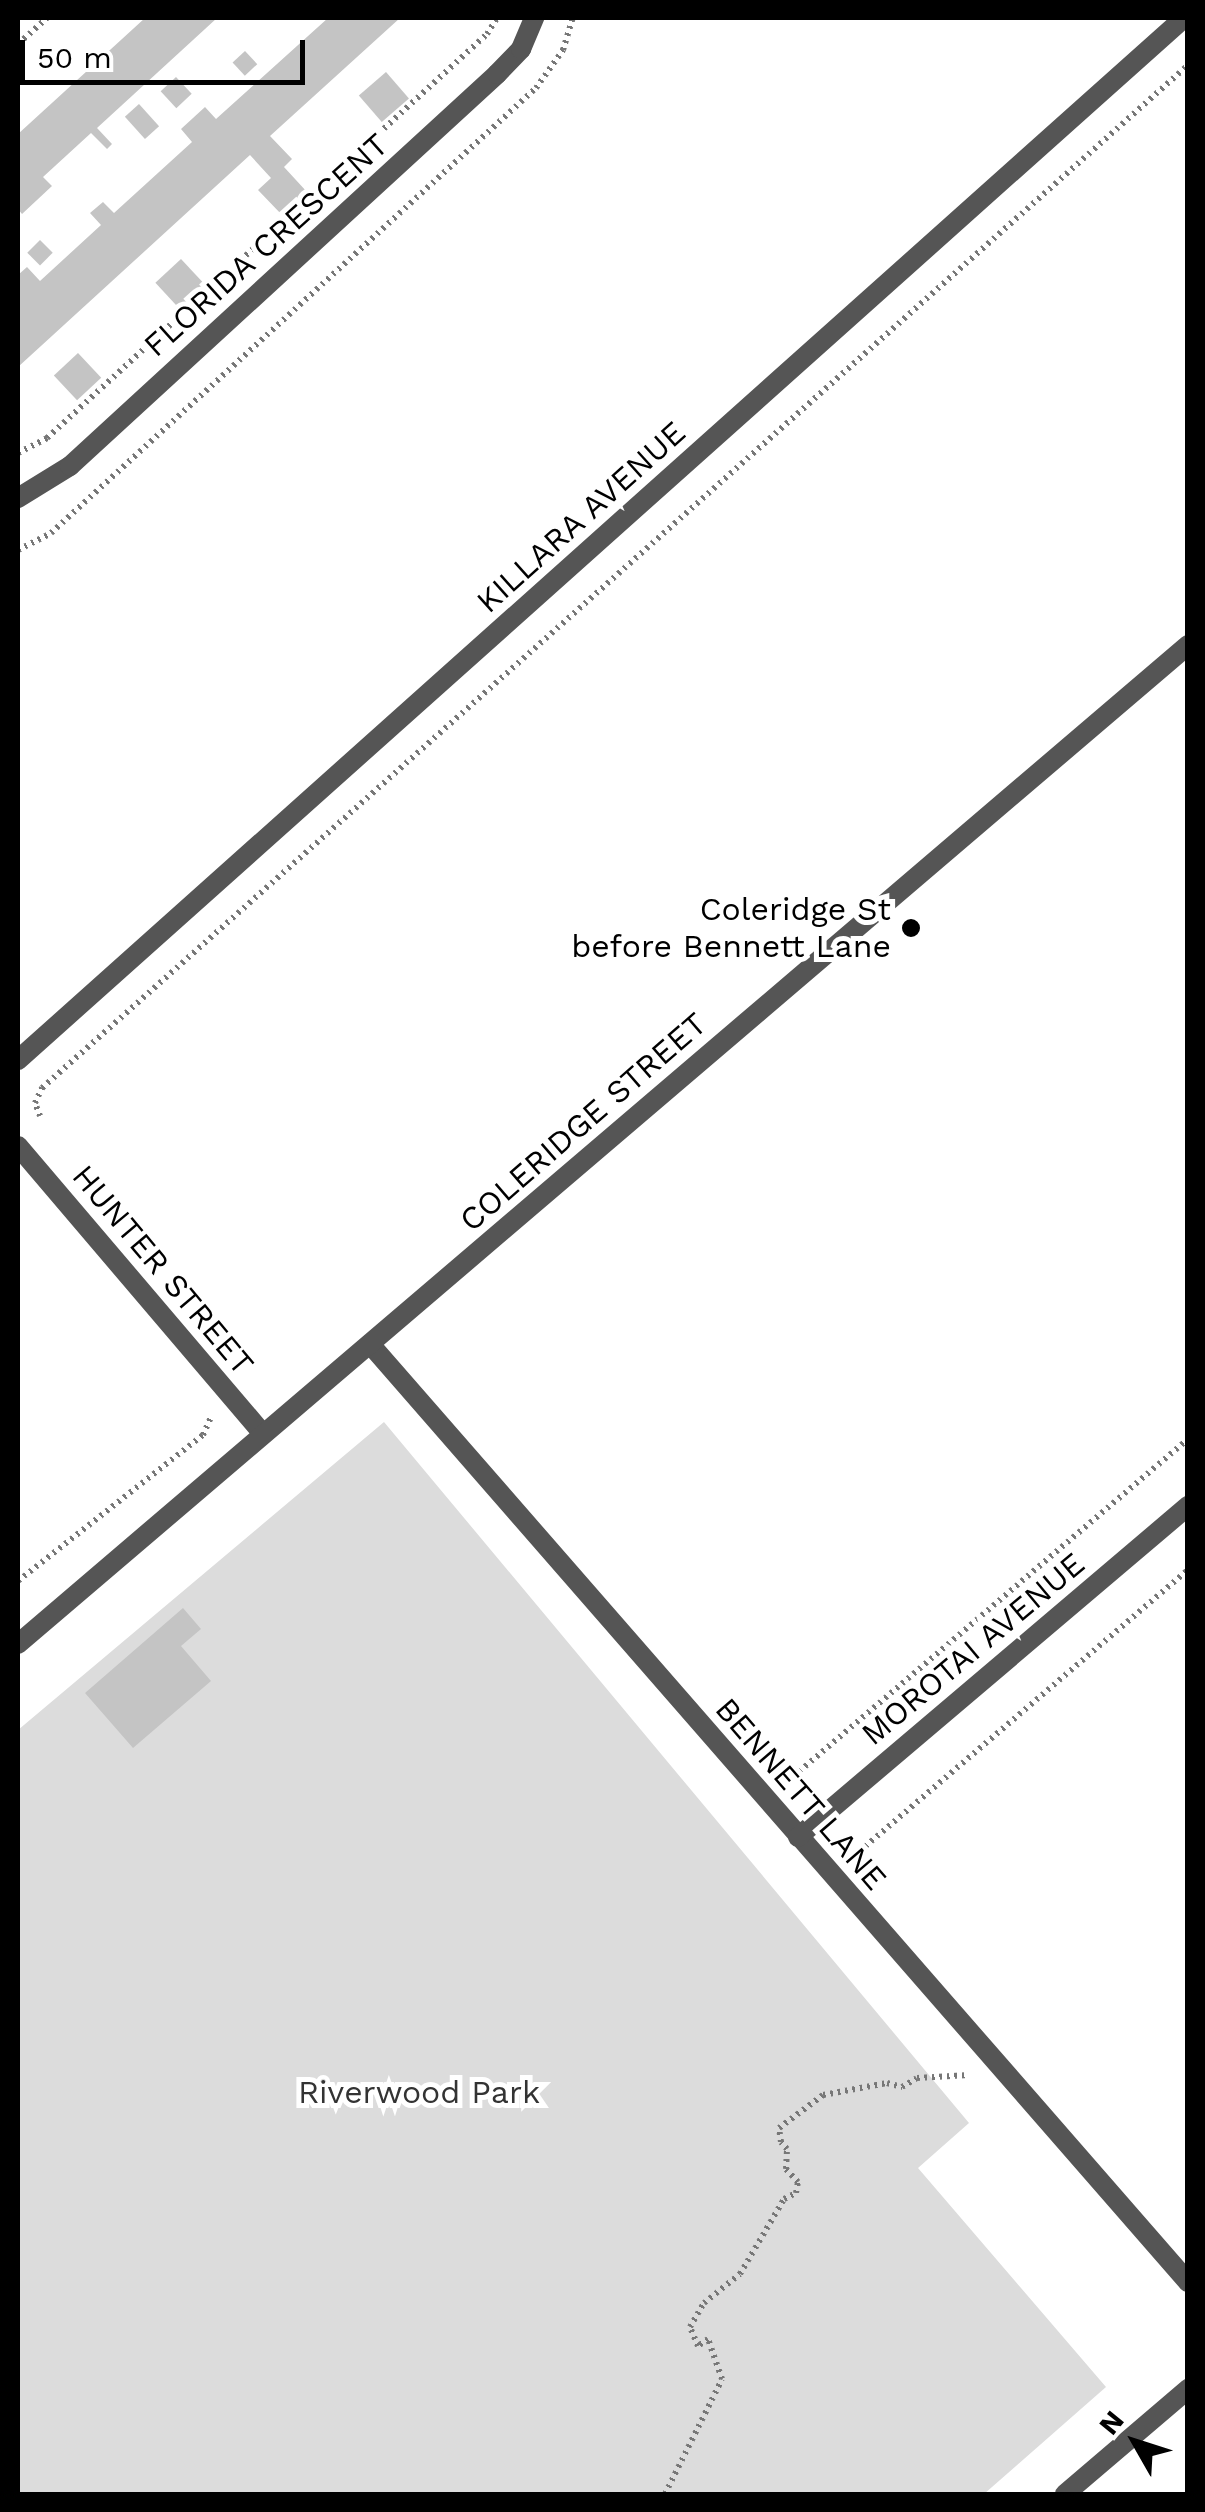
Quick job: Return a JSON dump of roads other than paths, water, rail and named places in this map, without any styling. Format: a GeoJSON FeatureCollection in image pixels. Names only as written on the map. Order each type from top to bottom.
{"type":"FeatureCollection","features":[{"type":"Feature","properties":{"kind":"street","name":"FLORIDA CRESCENT"},"geometry":{"type":"LineString","coordinates":[[18,498],[70,466],[497,74],[521,49],[534,18]]}},
{"type":"Feature","properties":{"kind":"street","name":"KILLARA AVENUE"},"geometry":{"type":"LineString","coordinates":[[18,1060],[1184,18]]}},
{"type":"Feature","properties":{"kind":"street","name":"COLERIDGE STREET"},"geometry":{"type":"LineString","coordinates":[[18,1644],[1188,645]]}},
{"type":"Feature","properties":{"kind":"street","name":"HUNTER STREET"},"geometry":{"type":"LineString","coordinates":[[18,1146],[263,1434]]}},
{"type":"Feature","properties":{"kind":"street","name":"BENNETT LANE"},"geometry":{"type":"LineString","coordinates":[[370,1344],[1188,2282]]}},
{"type":"Feature","properties":{"kind":"street","name":"MOROTAI AVENUE"},"geometry":{"type":"LineString","coordinates":[[798,1837],[1188,1506]]}},
{"type":"Feature","properties":{"kind":"street"},"geometry":{"type":"LineString","coordinates":[[1065,2494],[1188,2389]]}},
{"type":"Feature","properties":{"kind":"place","name":"Coleridge St before Bennett Lane"},"geometry":{"type":"Point","coordinates":[911,928]}},
{"type":"Feature","properties":{"kind":"park label","name":"Riverwood Park"},"geometry":{"type":"Point","coordinates":[419,2092]}}]}
